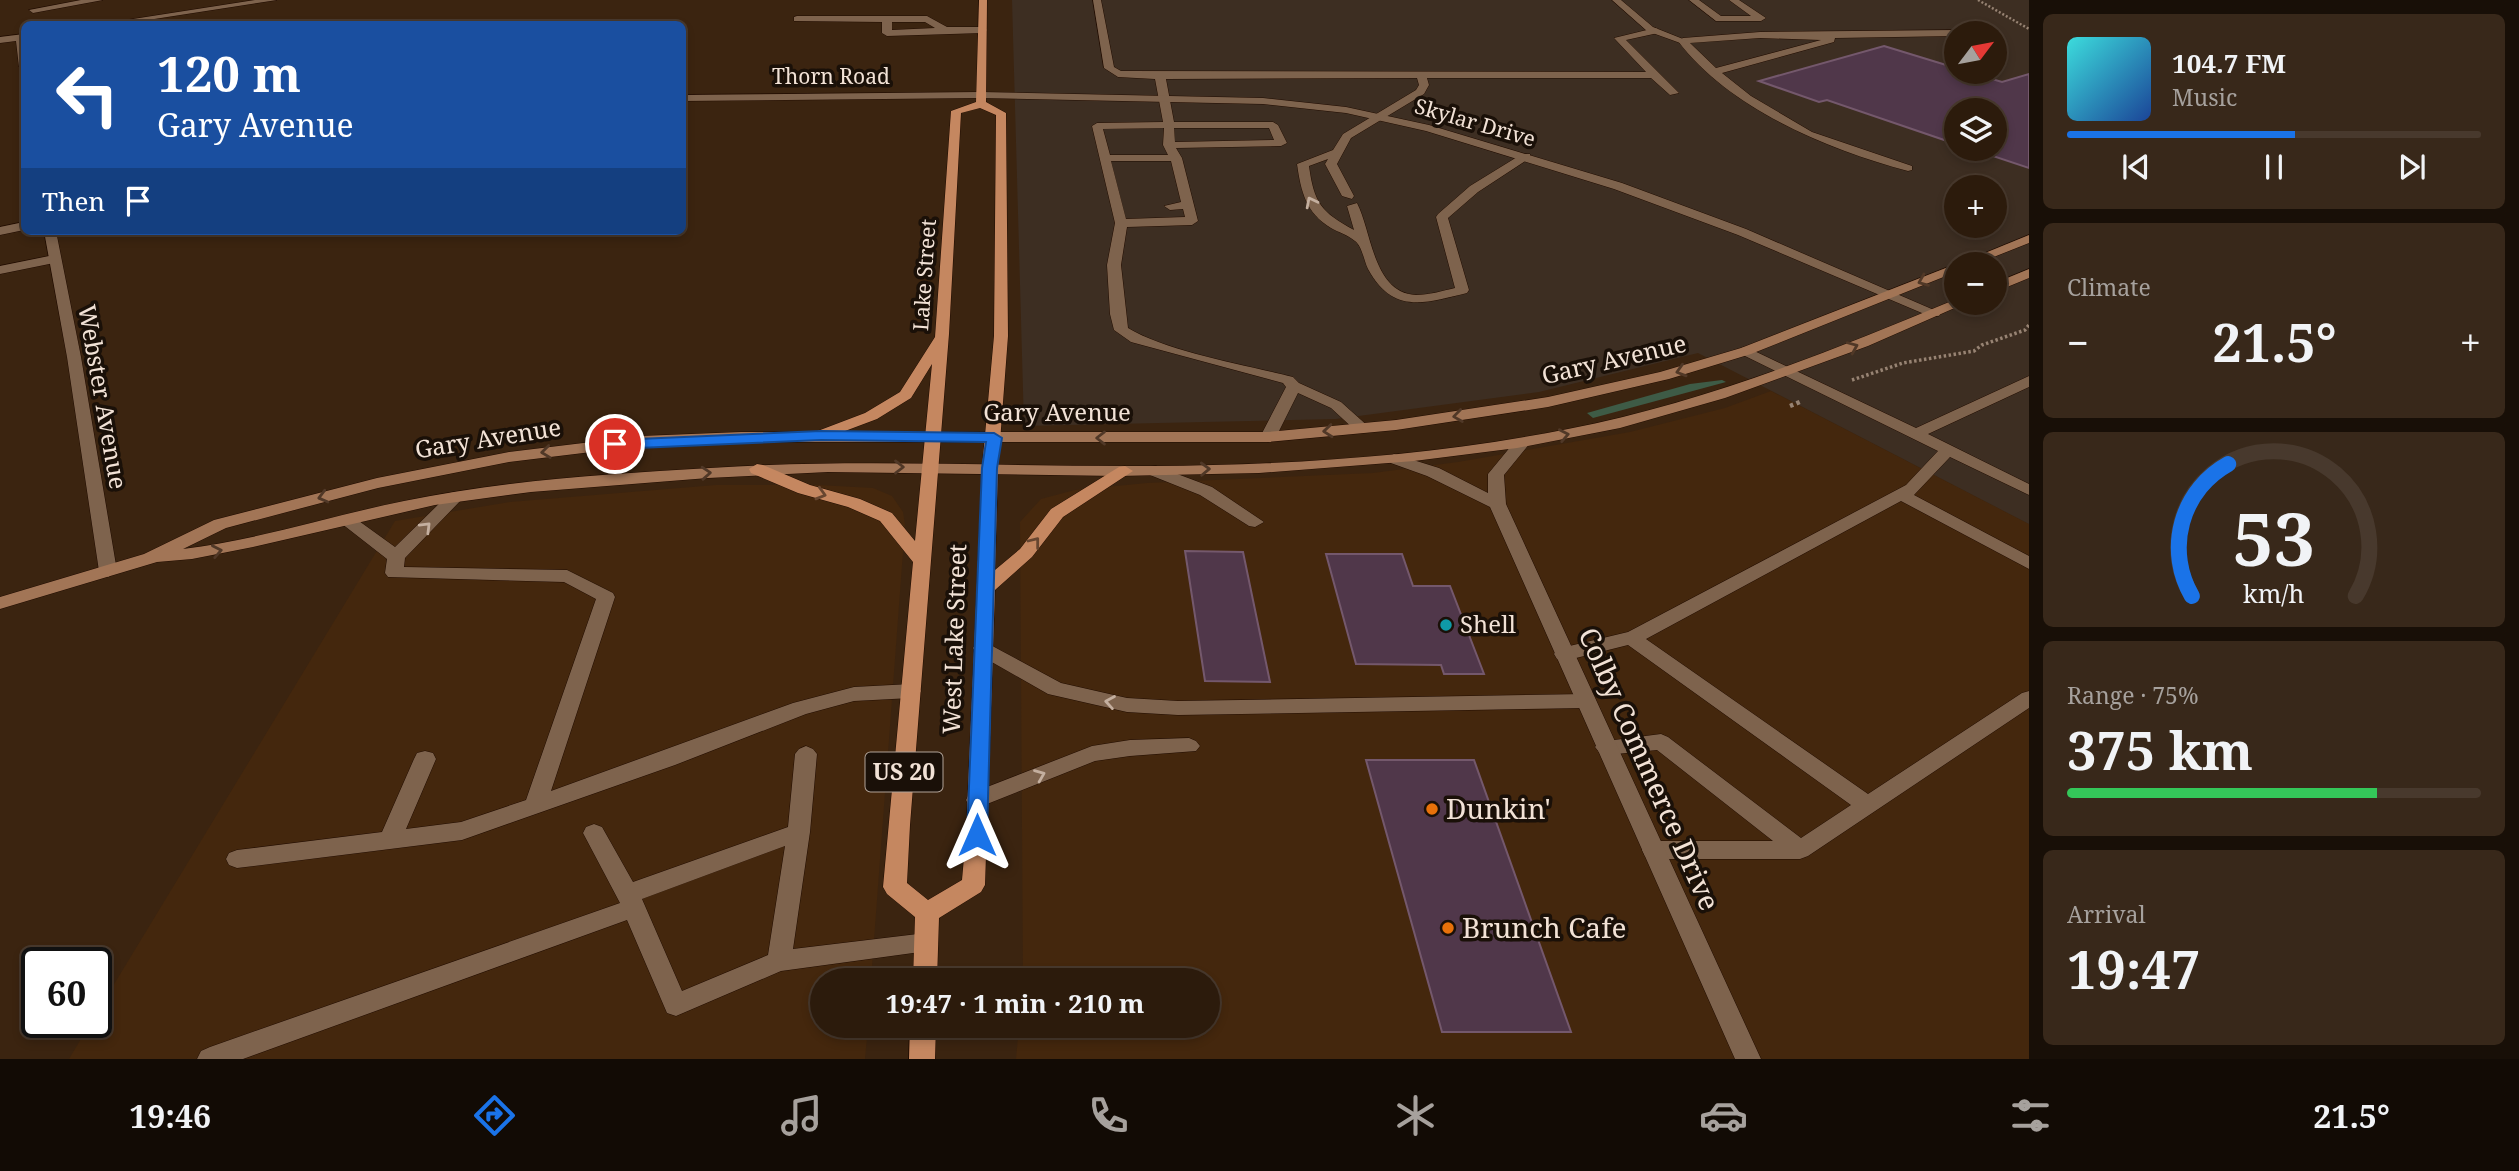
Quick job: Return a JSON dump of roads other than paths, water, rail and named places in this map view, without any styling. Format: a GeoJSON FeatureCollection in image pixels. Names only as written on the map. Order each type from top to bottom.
{"type":"FeatureCollection","features":[{"type":"Feature","properties":{"kind":"main road"},"geometry":{"type":"LineString","coordinates":[[980,100],[983,0]]}},
{"type":"Feature","properties":{"kind":"main road","name":"Lake Street"},"geometry":{"type":"LineString","coordinates":[[929,467],[942,334],[956,111],[980,100]]}},
{"type":"Feature","properties":{"kind":"main road","name":"US 20"},"geometry":{"type":"LineString","coordinates":[[980,100],[1001,113],[1000,332],[994,438],[989,468]]}},
{"type":"Feature","properties":{"kind":"main road"},"geometry":{"type":"LineString","coordinates":[[1996,252],[2029,239]]}},
{"type":"Feature","properties":{"kind":"main road","name":"Gary Avenue"},"geometry":{"type":"LineString","coordinates":[[0,603],[150,558],[219,524],[377,483],[509,457],[642,442],[821,435],[994,438],[1268,437],[1363,428],[1548,402],[1664,376],[1746,351],[1944,273]]}},
{"type":"Feature","properties":{"kind":"main road"},"geometry":{"type":"LineString","coordinates":[[2007,283],[2029,273]]}},
{"type":"Feature","properties":{"kind":"main road","name":"Gary Avenue"},"geometry":{"type":"LineString","coordinates":[[150,558],[213,552],[456,497],[607,480],[757,470],[929,467],[1156,471],[1394,459],[1522,443],[1685,407],[1790,373],[1944,309]]}},
{"type":"Feature","properties":{"kind":"main road"},"geometry":{"type":"LineString","coordinates":[[821,435],[871,416],[906,395],[942,334]]}},
{"type":"Feature","properties":{"kind":"main road","name":"West Lake Street"},"geometry":{"type":"LineString","coordinates":[[929,467],[895,887],[928,914],[972,885],[989,468]]}},
{"type":"Feature","properties":{"kind":"main road"},"geometry":{"type":"LineString","coordinates":[[757,470],[804,489],[854,503],[886,517],[921,560]]}},
{"type":"Feature","properties":{"kind":"main road"},"geometry":{"type":"LineString","coordinates":[[985,589],[1026,553],[1057,513],[1125,471]]}},
{"type":"Feature","properties":{"kind":"main road"},"geometry":{"type":"LineString","coordinates":[[925,968],[928,914]]}},
{"type":"Feature","properties":{"kind":"main road"},"geometry":{"type":"LineString","coordinates":[[922,1059],[923,1038]]}},
{"type":"Feature","properties":{"kind":"street"},"geometry":{"type":"LineString","coordinates":[[33,10],[99,0]]}},
{"type":"Feature","properties":{"kind":"street"},"geometry":{"type":"LineString","coordinates":[[193,0],[201,10]]}},
{"type":"Feature","properties":{"kind":"street"},"geometry":{"type":"LineString","coordinates":[[126,21],[273,0]]}},
{"type":"Feature","properties":{"kind":"street"},"geometry":{"type":"LineString","coordinates":[[1097,0],[1109,68],[1118,74],[1131,76],[1654,75]]}},
{"type":"Feature","properties":{"kind":"street"},"geometry":{"type":"LineString","coordinates":[[1616,0],[1654,31],[1683,41],[1944,33]]}},
{"type":"Feature","properties":{"kind":"street"},"geometry":{"type":"LineString","coordinates":[[1693,0],[1719,19],[1761,18],[1733,0]]}},
{"type":"Feature","properties":{"kind":"street"},"geometry":{"type":"LineString","coordinates":[[797,19],[887,19],[887,33],[982,30]]}},
{"type":"Feature","properties":{"kind":"street"},"geometry":{"type":"LineString","coordinates":[[1654,31],[1619,38],[1674,93]]}},
{"type":"Feature","properties":{"kind":"street"},"geometry":{"type":"LineString","coordinates":[[1714,71],[1831,40],[1820,36]]}},
{"type":"Feature","properties":{"kind":"street"},"geometry":{"type":"LineString","coordinates":[[0,40],[21,37]]}},
{"type":"Feature","properties":{"kind":"street"},"geometry":{"type":"LineString","coordinates":[[1683,41],[1695,56],[1748,98],[1808,134],[1908,168]]}},
{"type":"Feature","properties":{"kind":"street"},"geometry":{"type":"LineString","coordinates":[[1422,75],[1424,85],[1420,92],[1346,136],[1331,164],[1351,201],[1379,277],[1390,291],[1413,299],[1462,290],[1442,217],[1474,189],[1526,156]]}},
{"type":"Feature","properties":{"kind":"street"},"geometry":{"type":"LineString","coordinates":[[1121,223],[1192,221],[1176,158],[1169,145],[1169,125],[1160,76]]}},
{"type":"Feature","properties":{"kind":"street","name":"Thorn Road"},"geometry":{"type":"LineString","coordinates":[[686,97],[980,100]]}},
{"type":"Feature","properties":{"kind":"street","name":"Skylar Drive"},"geometry":{"type":"LineString","coordinates":[[980,100],[1263,101],[1346,110],[1429,128],[1618,186],[1742,232],[1934,313]]}},
{"type":"Feature","properties":{"kind":"street"},"geometry":{"type":"LineString","coordinates":[[1169,145],[1281,143],[1273,125],[1097,126],[1104,158],[1115,186],[1121,223],[1114,265],[1117,314],[1121,330],[1136,339],[1288,380],[1294,386],[1336,405],[1363,428]]}},
{"type":"Feature","properties":{"kind":"street"},"geometry":{"type":"LineString","coordinates":[[1338,152],[1303,164],[1306,193],[1317,213],[1365,241]]}},
{"type":"Feature","properties":{"kind":"street"},"geometry":{"type":"LineString","coordinates":[[1104,158],[1176,158]]}},
{"type":"Feature","properties":{"kind":"street"},"geometry":{"type":"LineString","coordinates":[[1115,186],[1133,200]]}},
{"type":"Feature","properties":{"kind":"street"},"geometry":{"type":"LineString","coordinates":[[1184,189],[1168,189],[1184,189]]}},
{"type":"Feature","properties":{"kind":"street"},"geometry":{"type":"LineString","coordinates":[[0,231],[21,227]]}},
{"type":"Feature","properties":{"kind":"street","name":"Webster Avenue"},"geometry":{"type":"LineString","coordinates":[[51,235],[74,357],[108,571]]}},
{"type":"Feature","properties":{"kind":"street"},"geometry":{"type":"LineString","coordinates":[[0,270],[54,259]]}},
{"type":"Feature","properties":{"kind":"street"},"geometry":{"type":"LineString","coordinates":[[1746,351],[2029,490]]}},
{"type":"Feature","properties":{"kind":"street"},"geometry":{"type":"LineString","coordinates":[[1916,434],[2029,381]]}},
{"type":"Feature","properties":{"kind":"street"},"geometry":{"type":"LineString","coordinates":[[1268,437],[1294,386]]}},
{"type":"Feature","properties":{"kind":"street","name":"Colby Commerce Drive"},"geometry":{"type":"LineString","coordinates":[[1522,443],[1496,474],[1497,504],[1748,1059]]}},
{"type":"Feature","properties":{"kind":"street"},"geometry":{"type":"LineString","coordinates":[[1564,654],[1631,638],[1902,495],[1912,489],[1948,450]]}},
{"type":"Feature","properties":{"kind":"street"},"geometry":{"type":"LineString","coordinates":[[1394,459],[1433,472],[1497,504]]}},
{"type":"Feature","properties":{"kind":"street"},"geometry":{"type":"LineString","coordinates":[[1156,471],[1206,491],[1255,522]]}},
{"type":"Feature","properties":{"kind":"street"},"geometry":{"type":"LineString","coordinates":[[1902,495],[2029,563]]}},
{"type":"Feature","properties":{"kind":"street"},"geometry":{"type":"LineString","coordinates":[[456,497],[396,557],[394,573],[567,576],[606,597],[535,806]]}},
{"type":"Feature","properties":{"kind":"street"},"geometry":{"type":"LineString","coordinates":[[346,520],[396,557]]}},
{"type":"Feature","properties":{"kind":"street"},"geometry":{"type":"LineString","coordinates":[[1631,638],[1868,805]]}},
{"type":"Feature","properties":{"kind":"street"},"geometry":{"type":"LineString","coordinates":[[983,648],[1055,689],[1127,705],[1178,708],[1586,701]]}},
{"type":"Feature","properties":{"kind":"street"},"geometry":{"type":"LineString","coordinates":[[237,859],[462,831],[667,759],[800,708],[854,694],[911,691]]}},
{"type":"Feature","properties":{"kind":"street"},"geometry":{"type":"LineString","coordinates":[[1653,850],[1800,850],[2029,698]]}},
{"type":"Feature","properties":{"kind":"street"},"geometry":{"type":"LineString","coordinates":[[1606,747],[1661,742],[1800,850]]}},
{"type":"Feature","properties":{"kind":"street"},"geometry":{"type":"LineString","coordinates":[[977,800],[1092,754],[1130,748],[1189,746]]}},
{"type":"Feature","properties":{"kind":"street"},"geometry":{"type":"LineString","coordinates":[[779,961],[799,832],[806,754]]}},
{"type":"Feature","properties":{"kind":"street"},"geometry":{"type":"LineString","coordinates":[[390,840],[425,758]]}},
{"type":"Feature","properties":{"kind":"street"},"geometry":{"type":"LineString","coordinates":[[210,1059],[631,901],[799,832]]}},
{"type":"Feature","properties":{"kind":"street"},"geometry":{"type":"LineString","coordinates":[[594,833],[631,901],[676,1005],[779,961],[926,943]]}},
{"type":"Feature","properties":{"kind":"place","name":"Shell"},"geometry":{"type":"Point","coordinates":[1446,625]}},
{"type":"Feature","properties":{"kind":"place","name":"Dunkin'"},"geometry":{"type":"Point","coordinates":[1432,809]}},
{"type":"Feature","properties":{"kind":"place","name":"Brunch Cafe"},"geometry":{"type":"Point","coordinates":[1448,928]}}]}
